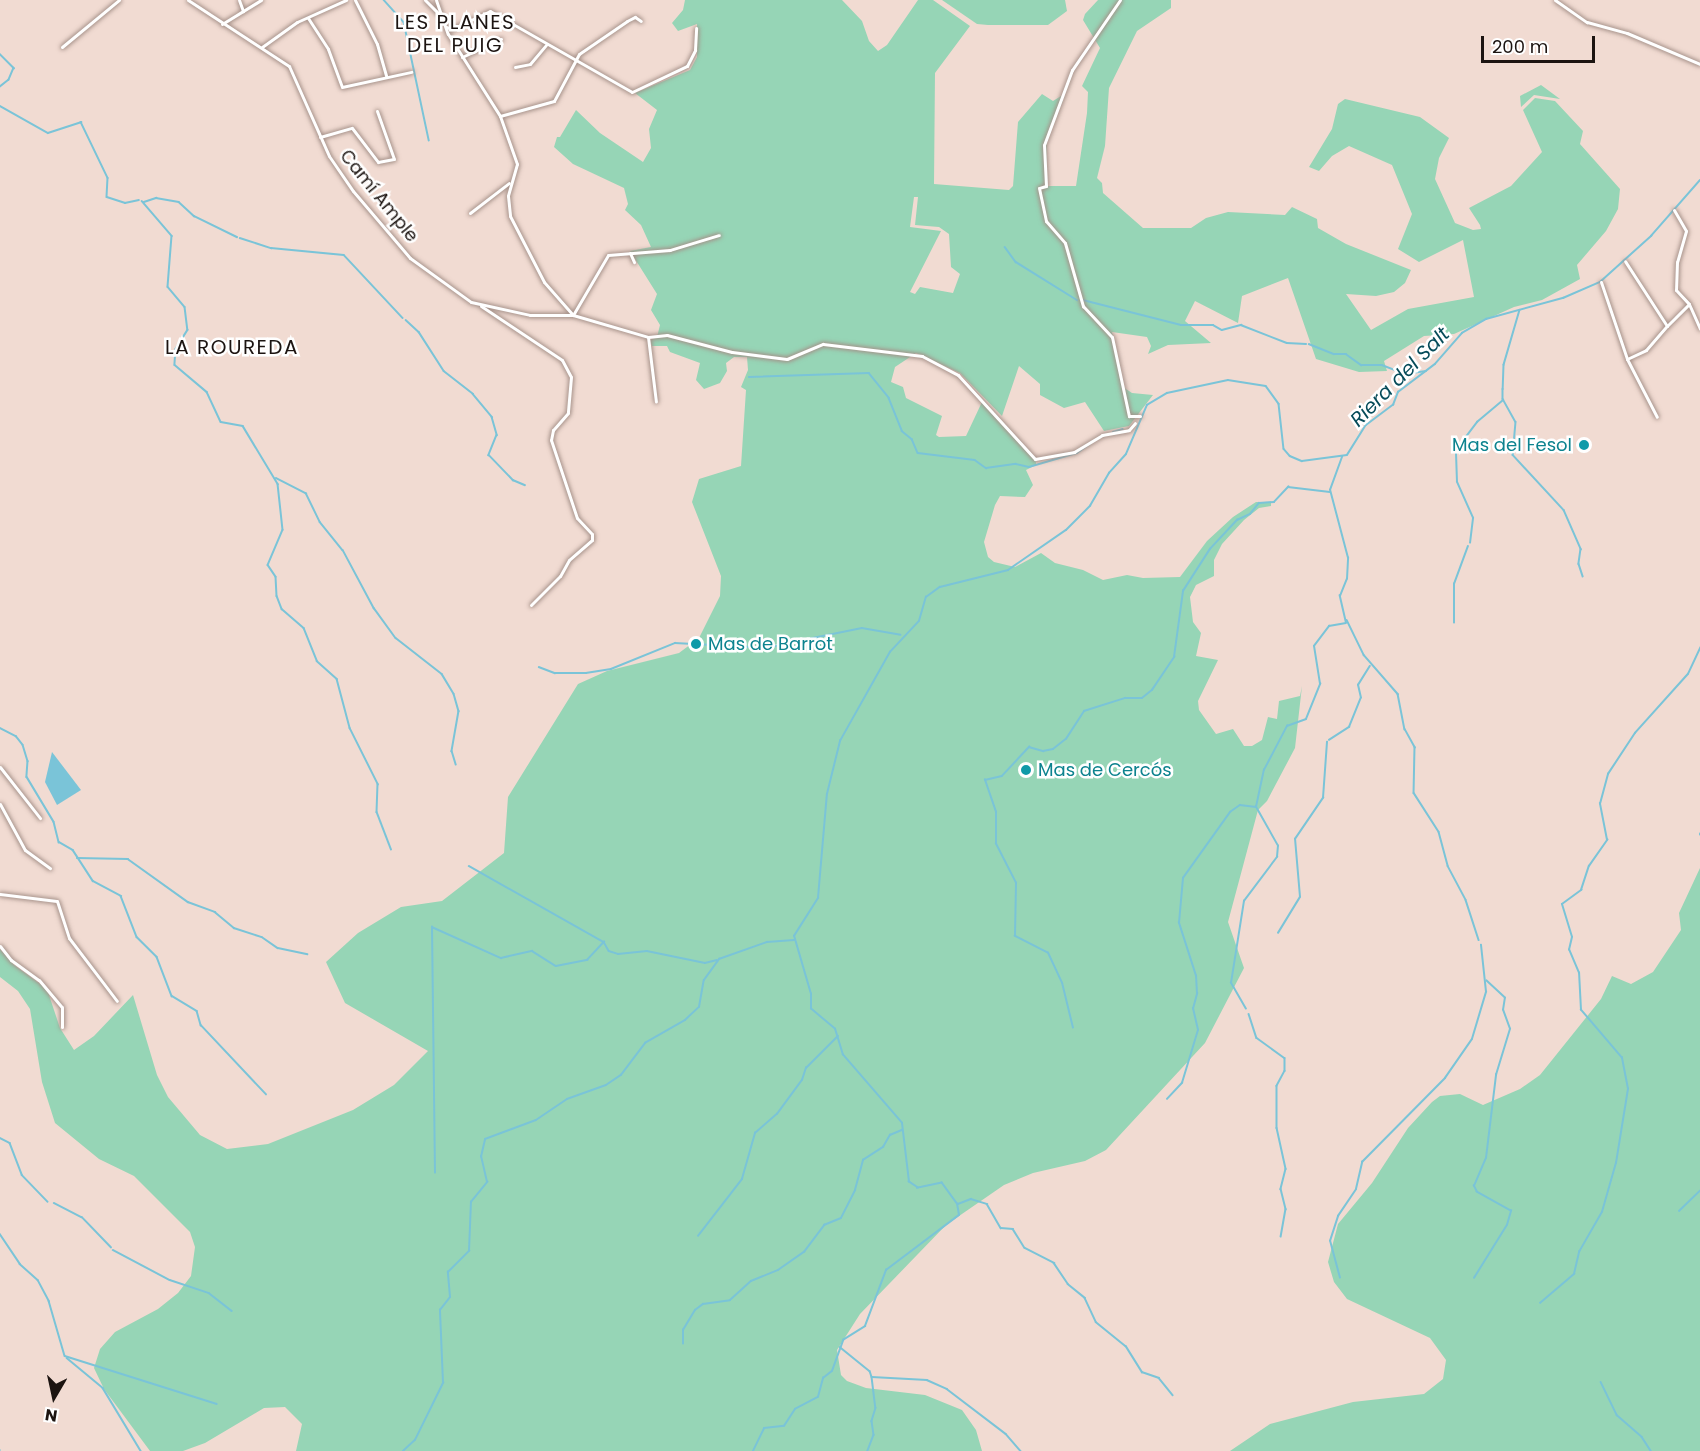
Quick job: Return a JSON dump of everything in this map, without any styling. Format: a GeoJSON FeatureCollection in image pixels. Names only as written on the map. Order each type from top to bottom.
{"type":"FeatureCollection","features":[{"type":"Feature","properties":{"kind":"street"},"geometry":{"type":"LineString","coordinates":[[62,47],[119,0]]}},
{"type":"Feature","properties":{"kind":"street","name":"Camí Ample"},"geometry":{"type":"LineString","coordinates":[[188,0],[222,24],[262,47],[297,76],[320,137],[353,192],[410,258],[466,299],[481,306],[530,315],[573,315],[648,337],[667,334],[732,352],[787,359],[823,344],[922,356],[958,375],[1035,459],[1074,452],[1102,435],[1129,430],[1135,423]]}},
{"type":"Feature","properties":{"kind":"street"},"geometry":{"type":"LineString","coordinates":[[238,0],[243,11]]}},
{"type":"Feature","properties":{"kind":"street"},"geometry":{"type":"LineString","coordinates":[[222,24],[261,0]]}},
{"type":"Feature","properties":{"kind":"street"},"geometry":{"type":"LineString","coordinates":[[262,47],[308,18],[346,0]]}},
{"type":"Feature","properties":{"kind":"street"},"geometry":{"type":"LineString","coordinates":[[355,0],[377,44],[386,77]]}},
{"type":"Feature","properties":{"kind":"street"},"geometry":{"type":"LineString","coordinates":[[425,0],[440,15]]}},
{"type":"Feature","properties":{"kind":"street"},"geometry":{"type":"LineString","coordinates":[[436,0],[445,27],[500,116],[518,169],[510,182],[470,213]]}},
{"type":"Feature","properties":{"kind":"street"},"geometry":{"type":"LineString","coordinates":[[1120,0],[1072,70],[1044,145],[1046,186],[1039,188],[1046,221],[1065,243],[1083,306],[1112,337],[1130,416],[1140,416]]}},
{"type":"Feature","properties":{"kind":"street"},"geometry":{"type":"LineString","coordinates":[[1555,0],[1587,22],[1627,33],[1700,64]]}},
{"type":"Feature","properties":{"kind":"street"},"geometry":{"type":"LineString","coordinates":[[445,27],[452,29],[490,11],[632,92],[687,66],[696,50],[696,28]]}},
{"type":"Feature","properties":{"kind":"street"},"geometry":{"type":"LineString","coordinates":[[500,116],[554,101],[574,60],[627,21],[635,17],[641,21]]}},
{"type":"Feature","properties":{"kind":"street"},"geometry":{"type":"LineString","coordinates":[[308,18],[328,50],[342,87],[411,72]]}},
{"type":"Feature","properties":{"kind":"street"},"geometry":{"type":"LineString","coordinates":[[462,57],[501,39]]}},
{"type":"Feature","properties":{"kind":"street"},"geometry":{"type":"LineString","coordinates":[[515,67],[530,64],[546,45]]}},
{"type":"Feature","properties":{"kind":"street"},"geometry":{"type":"LineString","coordinates":[[320,137],[345,128],[356,131],[378,162],[394,159],[377,111]]}},
{"type":"Feature","properties":{"kind":"street"},"geometry":{"type":"LineString","coordinates":[[510,182],[507,206],[525,250],[544,282],[573,315],[608,255],[670,250],[719,235]]}},
{"type":"Feature","properties":{"kind":"street"},"geometry":{"type":"LineString","coordinates":[[1674,210],[1686,231],[1677,262],[1676,290],[1689,304],[1700,329]]}},
{"type":"Feature","properties":{"kind":"street"},"geometry":{"type":"LineString","coordinates":[[630,253],[634,262]]}},
{"type":"Feature","properties":{"kind":"street"},"geometry":{"type":"LineString","coordinates":[[1624,261],[1667,326]]}},
{"type":"Feature","properties":{"kind":"street"},"geometry":{"type":"LineString","coordinates":[[1601,282],[1627,359],[1657,417]]}},
{"type":"Feature","properties":{"kind":"street"},"geometry":{"type":"LineString","coordinates":[[1627,359],[1646,350],[1689,304]]}},
{"type":"Feature","properties":{"kind":"street"},"geometry":{"type":"LineString","coordinates":[[481,306],[562,360],[571,377],[567,413],[553,430],[551,440],[577,518],[592,534],[592,540],[569,560],[560,576],[531,605]]}},
{"type":"Feature","properties":{"kind":"street"},"geometry":{"type":"LineString","coordinates":[[648,337],[653,362],[652,396],[654,402]]}},
{"type":"Feature","properties":{"kind":"street"},"geometry":{"type":"LineString","coordinates":[[0,767],[40,818]]}},
{"type":"Feature","properties":{"kind":"street"},"geometry":{"type":"LineString","coordinates":[[0,804],[21,844],[50,868]]}},
{"type":"Feature","properties":{"kind":"street"},"geometry":{"type":"LineString","coordinates":[[0,894],[57,901],[69,938],[117,1001]]}},
{"type":"Feature","properties":{"kind":"street"},"geometry":{"type":"LineString","coordinates":[[0,946],[11,960],[39,980],[62,1007],[62,1028]]}},
{"type":"Feature","properties":{"kind":"green space"},"geometry":{"type":"Polygon","coordinates":[[[685,0],[842,0],[862,21],[869,41],[878,51],[887,45],[918,0],[933,0],[970,26],[935,73],[934,184],[1009,190],[1013,186],[1018,122],[1042,94],[1053,101],[1061,96],[1063,101],[1047,135],[1046,186],[1076,186],[1087,113],[1088,92],[1082,86],[1100,48],[1083,20],[1085,14],[1098,0],[1171,0],[1171,8],[1137,31],[1109,88],[1105,146],[1097,178],[1102,183],[1103,193],[1143,228],[1191,228],[1206,218],[1228,212],[1285,215],[1292,207],[1317,219],[1318,228],[1346,244],[1411,270],[1405,283],[1394,292],[1376,296],[1346,294],[1371,330],[1408,309],[1474,297],[1463,240],[1419,262],[1398,249],[1412,214],[1392,165],[1349,146],[1332,156],[1319,171],[1309,167],[1332,129],[1338,104],[1345,99],[1420,117],[1449,138],[1439,158],[1435,179],[1455,223],[1473,230],[1481,229],[1469,208],[1511,186],[1542,152],[1523,110],[1535,98],[1555,101],[1583,131],[1580,144],[1620,189],[1618,209],[1606,231],[1577,265],[1580,279],[1542,300],[1514,307],[1454,334],[1424,336],[1384,361],[1387,371],[1359,372],[1316,359],[1288,278],[1242,296],[1238,323],[1195,301],[1185,321],[1211,343],[1168,345],[1148,354],[1151,346],[1147,337],[1112,332],[1123,387],[1132,393],[1153,395],[1129,426],[1104,431],[1085,402],[1064,408],[1040,395],[1040,384],[1019,366],[1002,416],[960,373],[916,353],[895,367],[891,382],[903,387],[906,398],[942,416],[936,435],[939,437],[966,436],[982,402],[1036,460],[1036,465],[1026,470],[1033,485],[1025,497],[1000,496],[995,505],[984,542],[988,557],[994,562],[1015,567],[1041,553],[1055,563],[1083,570],[1103,580],[1127,575],[1143,578],[1180,577],[1207,541],[1233,517],[1256,502],[1271,502],[1271,506],[1259,508],[1244,520],[1222,544],[1214,560],[1214,576],[1196,585],[1190,597],[1193,622],[1201,633],[1196,656],[1218,660],[1198,701],[1199,710],[1216,734],[1233,729],[1244,746],[1252,746],[1262,740],[1268,717],[1277,719],[1279,701],[1300,696],[1302,686],[1295,748],[1267,801],[1258,810],[1228,922],[1244,968],[1205,1043],[1106,1150],[1085,1161],[1033,1173],[1004,1185],[946,1225],[860,1314],[837,1350],[841,1375],[847,1381],[866,1388],[925,1395],[962,1410],[976,1430],[982,1451],[296,1451],[302,1424],[285,1407],[264,1408],[205,1443],[183,1451],[150,1451],[104,1389],[94,1368],[100,1349],[115,1332],[158,1309],[178,1293],[191,1276],[195,1247],[190,1232],[134,1176],[99,1159],[55,1123],[42,1082],[30,1009],[18,991],[0,977],[0,949],[14,965],[47,989],[60,1028],[74,1050],[94,1036],[133,995],[157,1075],[168,1097],[200,1135],[227,1149],[268,1144],[353,1110],[394,1085],[428,1051],[345,1003],[326,962],[358,933],[401,907],[442,901],[504,853],[508,797],[578,684],[607,671],[679,653],[699,638],[720,596],[721,576],[692,502],[699,479],[741,466],[746,390],[741,387],[748,370],[747,357],[734,357],[726,363],[727,371],[720,383],[704,389],[696,380],[700,363],[670,352],[667,346],[652,346],[650,340],[657,337],[660,325],[651,310],[657,294],[630,251],[651,247],[641,225],[625,210],[628,204],[624,188],[573,164],[554,147],[557,137],[560,137],[576,110],[600,133],[643,162],[651,148],[649,129],[657,110],[635,93],[690,70],[697,57],[697,24],[678,31],[672,23],[683,10],[685,0]],[[914,197],[910,227],[941,231],[910,292],[915,294],[920,287],[953,293],[960,274],[951,267],[949,234],[939,227],[915,225],[918,197],[914,197]]]}},
{"type":"Feature","properties":{"kind":"green space"},"geometry":{"type":"Polygon","coordinates":[[[942,0],[1065,0],[1067,11],[1048,25],[988,25],[977,24],[942,0]]]}},
{"type":"Feature","properties":{"kind":"green space"},"geometry":{"type":"Polygon","coordinates":[[[1541,85],[1560,99],[1534,95],[1521,107],[1520,96],[1541,85]]]}},
{"type":"Feature","properties":{"kind":"green space"},"geometry":{"type":"Polygon","coordinates":[[[1700,868],[1700,1451],[1230,1451],[1270,1424],[1353,1402],[1424,1394],[1443,1379],[1446,1360],[1430,1338],[1347,1299],[1334,1282],[1328,1262],[1338,1224],[1372,1183],[1408,1128],[1432,1102],[1440,1096],[1460,1094],[1483,1105],[1520,1089],[1540,1075],[1601,999],[1612,976],[1631,984],[1653,972],[1681,930],[1679,913],[1700,868]]]}},
{"type":"Feature","properties":{"kind":"water"},"geometry":{"type":"Polygon","coordinates":[[[52,752],[81,790],[57,805],[45,782],[52,752]]]}},
{"type":"Feature","properties":{"kind":"waterway"},"geometry":{"type":"LineString","coordinates":[[384,0],[404,22],[429,140]]}},
{"type":"Feature","properties":{"kind":"waterway"},"geometry":{"type":"LineString","coordinates":[[0,54],[14,68],[9,80],[0,87]]}},
{"type":"Feature","properties":{"kind":"waterway"},"geometry":{"type":"LineString","coordinates":[[0,106],[48,133],[81,122],[108,178],[107,197],[125,203],[139,200]]}},
{"type":"Feature","properties":{"kind":"waterway","name":"Riera del Salt"},"geometry":{"type":"LineString","coordinates":[[753,1451],[764,1428],[784,1426],[795,1409],[818,1397],[823,1378],[832,1371],[843,1340],[865,1326],[886,1270],[959,1215],[957,1204],[942,1183],[918,1188],[909,1182],[902,1123],[843,1055],[835,1029],[811,1009],[811,994],[794,936],[818,898],[827,794],[840,741],[890,652],[919,621],[926,597],[940,587],[1008,570],[1066,530],[1090,506],[1109,473],[1126,454],[1147,405],[1167,393],[1228,380],[1266,386],[1279,404],[1284,449],[1290,456],[1302,461],[1347,455],[1366,425],[1393,405],[1398,392],[1435,364],[1462,333],[1486,319],[1563,298],[1600,282],[1651,236],[1700,180]]}},
{"type":"Feature","properties":{"kind":"waterway"},"geometry":{"type":"LineString","coordinates":[[144,202],[156,198],[179,202],[194,216],[237,237]]}},
{"type":"Feature","properties":{"kind":"waterway"},"geometry":{"type":"LineString","coordinates":[[142,201],[172,236],[168,287],[185,307],[188,330],[176,349],[175,365],[207,392],[221,422],[243,426],[278,484],[283,530],[268,565],[276,577],[277,596],[282,609],[304,628],[317,661],[337,679],[350,728],[378,784],[377,812],[391,849]]}},
{"type":"Feature","properties":{"kind":"waterway"},"geometry":{"type":"LineString","coordinates":[[240,238],[271,248],[344,255],[403,318]]}},
{"type":"Feature","properties":{"kind":"waterway"},"geometry":{"type":"LineString","coordinates":[[1005,247],[1016,262],[1077,300]]}},
{"type":"Feature","properties":{"kind":"waterway"},"geometry":{"type":"LineString","coordinates":[[1083,300],[1181,325],[1213,325],[1222,330],[1241,325],[1287,343],[1306,344]]}},
{"type":"Feature","properties":{"kind":"waterway"},"geometry":{"type":"LineString","coordinates":[[1520,310],[1504,365],[1503,399],[1516,422],[1513,455],[1564,510],[1581,549],[1579,564],[1583,576]]}},
{"type":"Feature","properties":{"kind":"waterway"},"geometry":{"type":"LineString","coordinates":[[406,320],[419,332],[444,371],[473,394],[492,417],[497,435],[489,455],[513,480],[525,485]]}},
{"type":"Feature","properties":{"kind":"waterway"},"geometry":{"type":"LineString","coordinates":[[1309,344],[1334,354],[1346,354],[1361,365],[1382,365],[1405,374],[1426,371]]}},
{"type":"Feature","properties":{"kind":"waterway"},"geometry":{"type":"LineString","coordinates":[[749,377],[869,373],[889,398],[902,431],[912,439],[918,453],[975,460],[986,468],[1016,464],[1029,467],[1077,453],[1090,444]]}},
{"type":"Feature","properties":{"kind":"waterway"},"geometry":{"type":"LineString","coordinates":[[1470,543],[1473,518],[1457,482],[1456,450],[1477,422],[1503,400]]}},
{"type":"Feature","properties":{"kind":"waterway"},"geometry":{"type":"LineString","coordinates":[[1113,432],[1123,429]]}},
{"type":"Feature","properties":{"kind":"waterway"},"geometry":{"type":"LineString","coordinates":[[1167,1099],[1182,1083],[1198,1030],[1193,1009],[1197,994],[1196,976],[1179,923],[1183,878],[1230,812],[1240,805],[1256,807],[1264,770],[1287,726],[1306,719],[1320,684],[1314,646],[1329,626],[1346,623],[1340,596],[1347,579],[1348,558],[1330,490],[1342,457]]}},
{"type":"Feature","properties":{"kind":"waterway"},"geometry":{"type":"LineString","coordinates":[[276,478],[306,493],[320,522],[343,550],[374,608],[396,638],[442,674],[454,694],[459,711],[452,751],[456,764]]}},
{"type":"Feature","properties":{"kind":"waterway"},"geometry":{"type":"LineString","coordinates":[[1073,1028],[1062,983],[1048,953],[1015,936],[1016,883],[996,844],[996,812],[985,780],[1002,776],[1029,747],[1043,751],[1053,749],[1066,739],[1084,711],[1125,698],[1142,698],[1152,690],[1174,657],[1183,591],[1210,549],[1237,520],[1250,514],[1259,503],[1274,502],[1288,487],[1330,492]]}},
{"type":"Feature","properties":{"kind":"waterway"},"geometry":{"type":"LineString","coordinates":[[1454,623],[1454,584],[1468,546]]}},
{"type":"Feature","properties":{"kind":"waterway"},"geometry":{"type":"LineString","coordinates":[[1347,620],[1364,655],[1398,694],[1405,729],[1415,747],[1414,793],[1439,832],[1448,866],[1466,900],[1479,940]]}},
{"type":"Feature","properties":{"kind":"waterway"},"geometry":{"type":"LineString","coordinates":[[798,641],[862,628],[900,635]]}},
{"type":"Feature","properties":{"kind":"waterway"},"geometry":{"type":"LineString","coordinates":[[539,667],[555,673],[586,673],[611,669],[675,643],[766,648],[795,642]]}},
{"type":"Feature","properties":{"kind":"waterway"},"geometry":{"type":"LineString","coordinates":[[1540,1303],[1574,1274],[1579,1252],[1602,1212],[1616,1163],[1628,1089],[1622,1058],[1581,1010],[1579,973],[1569,950],[1572,937],[1562,904],[1581,890],[1589,866],[1607,840],[1600,804],[1608,774],[1635,733],[1688,674],[1700,648]]}},
{"type":"Feature","properties":{"kind":"waterway"},"geometry":{"type":"LineString","coordinates":[[1329,740],[1349,727],[1361,698],[1358,685],[1370,666]]}},
{"type":"Feature","properties":{"kind":"waterway"},"geometry":{"type":"LineString","coordinates":[[0,728],[16,736],[23,745],[28,761],[27,777],[54,822],[59,842],[73,850],[93,881],[121,896],[137,937],[157,957],[172,996],[197,1011],[201,1025],[266,1094]]}},
{"type":"Feature","properties":{"kind":"waterway"},"geometry":{"type":"LineString","coordinates":[[1278,933],[1300,897],[1295,839],[1323,798],[1327,742]]}},
{"type":"Feature","properties":{"kind":"waterway"},"geometry":{"type":"LineString","coordinates":[[1246,1009],[1231,983],[1244,901],[1277,857],[1278,846],[1256,807]]}},
{"type":"Feature","properties":{"kind":"waterway"},"geometry":{"type":"LineString","coordinates":[[77,858],[128,859],[188,902],[215,912],[234,928],[262,937],[278,948],[307,954]]}},
{"type":"Feature","properties":{"kind":"waterway"},"geometry":{"type":"LineString","coordinates":[[469,866],[604,942]]}},
{"type":"Feature","properties":{"kind":"waterway"},"geometry":{"type":"LineString","coordinates":[[435,1173],[432,927],[501,958],[532,951],[556,966],[587,960],[604,942],[609,951],[618,954],[647,951],[705,963],[717,960]]}},
{"type":"Feature","properties":{"kind":"waterway"},"geometry":{"type":"LineString","coordinates":[[403,1451],[415,1440],[443,1383],[440,1310],[450,1297],[448,1272],[469,1251],[471,1202],[487,1182],[481,1157],[485,1139],[536,1120],[567,1099],[606,1085],[621,1075],[645,1043],[685,1020],[699,1007],[704,980],[719,959],[767,942],[794,940]]}},
{"type":"Feature","properties":{"kind":"waterway"},"geometry":{"type":"LineString","coordinates":[[1340,1278],[1330,1241],[1338,1216],[1356,1189],[1362,1162],[1445,1078],[1472,1039],[1486,992],[1481,945]]}},
{"type":"Feature","properties":{"kind":"waterway"},"geometry":{"type":"LineString","coordinates":[[1474,1278],[1507,1225],[1511,1211],[1477,1192],[1474,1186],[1486,1158],[1496,1075],[1510,1029],[1503,1010],[1505,998],[1487,981]]}},
{"type":"Feature","properties":{"kind":"waterway"},"geometry":{"type":"LineString","coordinates":[[1249,1014],[1257,1038],[1285,1058],[1285,1071],[1277,1086],[1277,1128],[1286,1169],[1281,1189],[1286,1209],[1281,1237]]}},
{"type":"Feature","properties":{"kind":"waterway"},"geometry":{"type":"LineString","coordinates":[[698,1236],[742,1179],[755,1133],[777,1114],[802,1080],[806,1068],[838,1036]]}},
{"type":"Feature","properties":{"kind":"waterway"},"geometry":{"type":"LineString","coordinates":[[683,1344],[683,1330],[695,1310],[703,1304],[730,1300],[751,1281],[778,1270],[804,1252],[824,1225],[841,1218],[855,1190],[863,1160],[883,1147],[890,1135],[902,1130]]}},
{"type":"Feature","properties":{"kind":"waterway"},"geometry":{"type":"LineString","coordinates":[[0,1138],[10,1143],[22,1175],[48,1202]]}},
{"type":"Feature","properties":{"kind":"waterway"},"geometry":{"type":"LineString","coordinates":[[1679,1211],[1700,1191]]}},
{"type":"Feature","properties":{"kind":"waterway"},"geometry":{"type":"LineString","coordinates":[[958,1204],[971,1199],[987,1204],[1001,1228],[1013,1229],[1025,1248],[1054,1263],[1068,1284],[1085,1298],[1096,1322],[1126,1346],[1142,1372],[1159,1378],[1173,1395]]}},
{"type":"Feature","properties":{"kind":"waterway"},"geometry":{"type":"LineString","coordinates":[[54,1203],[82,1217],[111,1247]]}},
{"type":"Feature","properties":{"kind":"waterway"},"geometry":{"type":"LineString","coordinates":[[0,1234],[20,1264],[38,1280],[49,1301],[65,1356],[217,1404]]}},
{"type":"Feature","properties":{"kind":"waterway"},"geometry":{"type":"LineString","coordinates":[[113,1250],[170,1280],[209,1293],[232,1311]]}},
{"type":"Feature","properties":{"kind":"waterway"},"geometry":{"type":"LineString","coordinates":[[840,1347],[870,1371],[872,1377],[876,1408],[872,1421],[874,1435],[868,1451]]}},
{"type":"Feature","properties":{"kind":"waterway"},"geometry":{"type":"LineString","coordinates":[[67,1358],[103,1388],[141,1451]]}},
{"type":"Feature","properties":{"kind":"waterway"},"geometry":{"type":"LineString","coordinates":[[872,1377],[927,1380],[947,1389],[1006,1434],[1021,1451]]}},
{"type":"Feature","properties":{"kind":"waterway"},"geometry":{"type":"LineString","coordinates":[[1601,1382],[1617,1415],[1642,1437],[1651,1451]]}},
{"type":"Feature","properties":{"kind":"place","name":"Mas del Fesol"},"geometry":{"type":"Point","coordinates":[1584,445]}},
{"type":"Feature","properties":{"kind":"place","name":"Mas de Barrot"},"geometry":{"type":"Point","coordinates":[696,644]}},
{"type":"Feature","properties":{"kind":"place","name":"Mas de Cercós"},"geometry":{"type":"Point","coordinates":[1026,770]}},
{"type":"Feature","properties":{"kind":"district","name":"LES PLANES DEL PUIG"},"geometry":{"type":"Point","coordinates":[455,34]}},
{"type":"Feature","properties":{"kind":"district","name":"LA ROUREDA"},"geometry":{"type":"Point","coordinates":[232,347]}}]}
